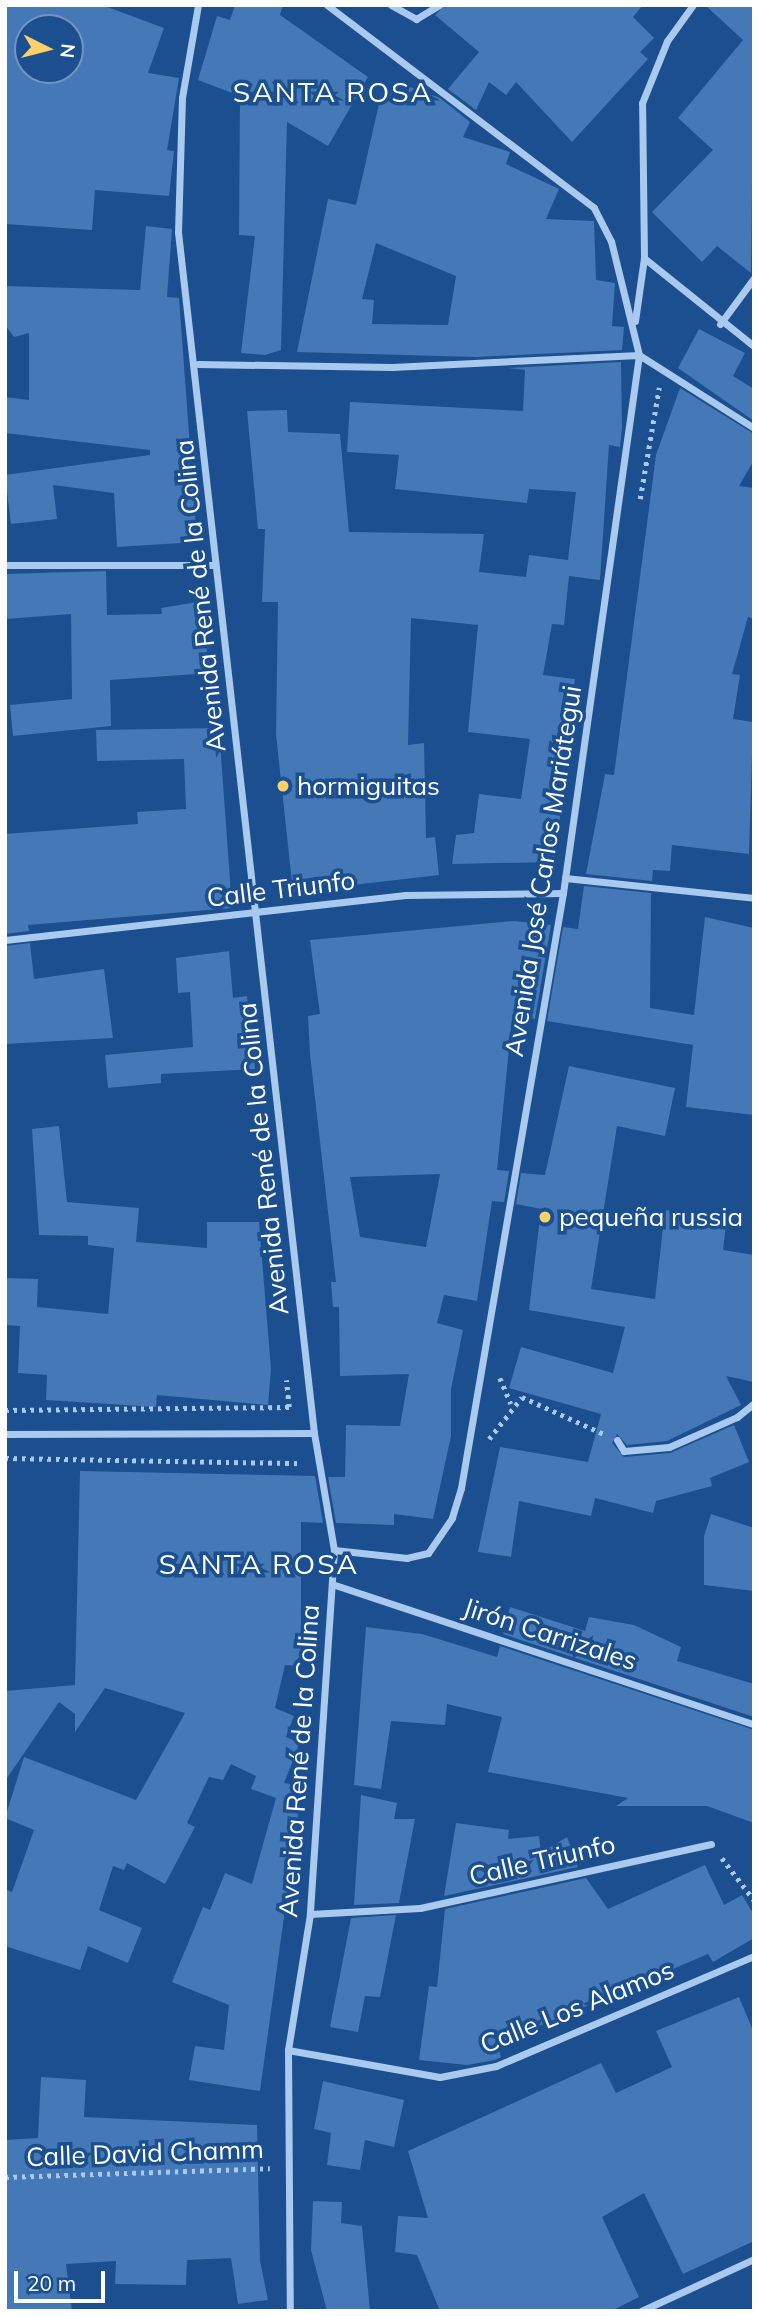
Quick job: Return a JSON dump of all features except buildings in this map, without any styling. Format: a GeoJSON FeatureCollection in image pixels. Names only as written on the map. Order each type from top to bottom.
{"type":"FeatureCollection","features":[{"type":"Feature","properties":{"kind":"street","name":"Avenida René de la Colina"},"geometry":{"type":"LineString","coordinates":[[198,5],[181,98],[178,232],[198,364],[215,565],[258,912],[314,1433],[334,1550],[310,1914],[288,2050],[285,2168],[290,2311]]}},
{"type":"Feature","properties":{"kind":"street"},"geometry":{"type":"LineString","coordinates":[[327,5],[594,208],[611,241],[635,325]]}},
{"type":"Feature","properties":{"kind":"street"},"geometry":{"type":"LineString","coordinates":[[391,5],[415,19],[439,5]]}},
{"type":"Feature","properties":{"kind":"street"},"geometry":{"type":"LineString","coordinates":[[635,325],[644,258],[642,103],[667,41],[693,5]]}},
{"type":"Feature","properties":{"kind":"street"},"geometry":{"type":"LineString","coordinates":[[644,258],[720,324],[754,346]]}},
{"type":"Feature","properties":{"kind":"street"},"geometry":{"type":"LineString","coordinates":[[720,324],[754,278]]}},
{"type":"Feature","properties":{"kind":"street","name":"Avenida José Carlos Mariátegui"},"geometry":{"type":"LineString","coordinates":[[334,1550],[407,1558],[428,1553],[452,1518],[469,1455],[564,893],[639,355],[635,325]]}},
{"type":"Feature","properties":{"kind":"street"},"geometry":{"type":"LineString","coordinates":[[198,364],[393,367],[639,355],[754,428]]}},
{"type":"Feature","properties":{"kind":"street"},"geometry":{"type":"LineString","coordinates":[[5,565],[215,565]]}},
{"type":"Feature","properties":{"kind":"street"},"geometry":{"type":"LineString","coordinates":[[565,878],[754,898]]}},
{"type":"Feature","properties":{"kind":"street","name":"Calle Triunfo"},"geometry":{"type":"LineString","coordinates":[[5,940],[405,895],[564,893]]}},
{"type":"Feature","properties":{"kind":"street"},"geometry":{"type":"LineString","coordinates":[[617,1440],[624,1451],[669,1447],[737,1417],[754,1403]]}},
{"type":"Feature","properties":{"kind":"street"},"geometry":{"type":"LineString","coordinates":[[5,1434],[314,1433]]}},
{"type":"Feature","properties":{"kind":"street","name":"Jirón Carrizales"},"geometry":{"type":"LineString","coordinates":[[332,1584],[754,1724]]}},
{"type":"Feature","properties":{"kind":"street","name":"Calle Triunfo"},"geometry":{"type":"LineString","coordinates":[[310,1914],[419,1908],[711,1843]]}},
{"type":"Feature","properties":{"kind":"street","name":"Calle Los Alamos"},"geometry":{"type":"LineString","coordinates":[[288,2050],[440,2077],[496,2066],[754,1956]]}},
{"type":"Feature","properties":{"kind":"street"},"geometry":{"type":"LineString","coordinates":[[641,2311],[754,2259]]}},
{"type":"Feature","properties":{"kind":"path"},"geometry":{"type":"LineString","coordinates":[[638,511],[659,388]]}},
{"type":"Feature","properties":{"kind":"path"},"geometry":{"type":"LineString","coordinates":[[5,1410],[289,1407],[285,1366]]}},
{"type":"Feature","properties":{"kind":"path"},"geometry":{"type":"LineString","coordinates":[[469,1455],[500,1430],[522,1397],[617,1440]]}},
{"type":"Feature","properties":{"kind":"path"},"geometry":{"type":"LineString","coordinates":[[5,1458],[313,1463]]}},
{"type":"Feature","properties":{"kind":"path"},"geometry":{"type":"LineString","coordinates":[[711,1843],[754,1900]]}},
{"type":"Feature","properties":{"kind":"path","name":"Calle David Chamm"},"geometry":{"type":"LineString","coordinates":[[5,2177],[285,2168]]}},
{"type":"Feature","properties":{"kind":"place","name":"hormiguitas"},"geometry":{"type":"Point","coordinates":[283,786]}},
{"type":"Feature","properties":{"kind":"place","name":"pequeña russia"},"geometry":{"type":"Point","coordinates":[545,1217]}},
{"type":"Feature","properties":{"kind":"district","name":"SANTA ROSA"},"geometry":{"type":"Point","coordinates":[333,92]}},
{"type":"Feature","properties":{"kind":"district","name":"SANTA ROSA"},"geometry":{"type":"Point","coordinates":[259,1564]}}]}
